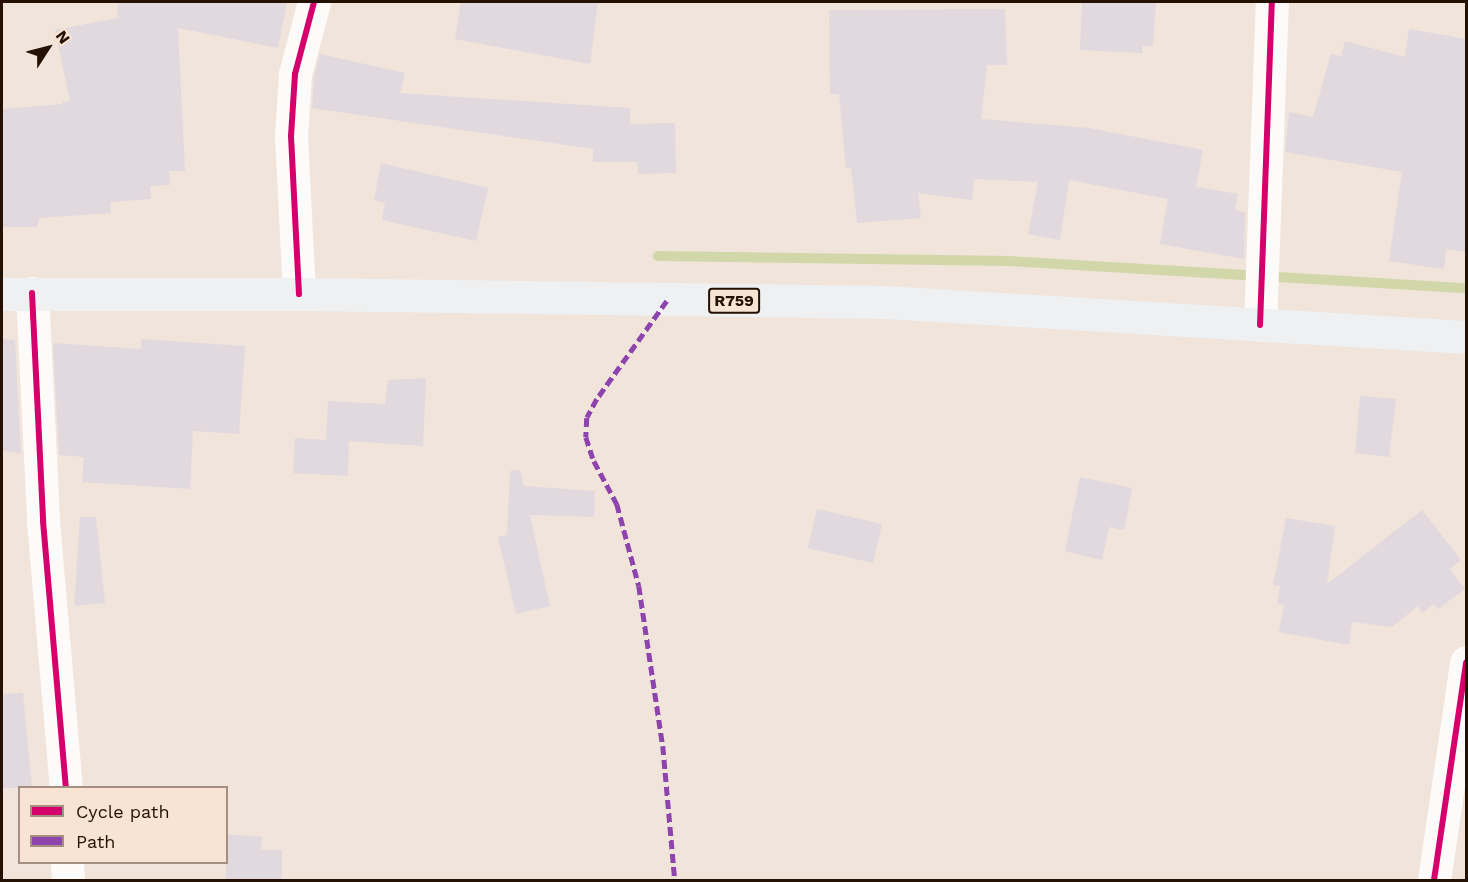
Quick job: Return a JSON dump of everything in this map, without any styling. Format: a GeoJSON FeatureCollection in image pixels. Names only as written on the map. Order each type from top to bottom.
{"type":"FeatureCollection","features":[{"type":"Feature","properties":{"kind":"main road","name":"R759"},"geometry":{"type":"LineString","coordinates":[[17,294],[299,294],[886,302],[1467,337]]}},
{"type":"Feature","properties":{"kind":"street"},"geometry":{"type":"LineString","coordinates":[[299,294],[291,136],[295,74],[314,2]]}},
{"type":"Feature","properties":{"kind":"street"},"geometry":{"type":"LineString","coordinates":[[1260,325],[1272,2]]}},
{"type":"Feature","properties":{"kind":"street"},"geometry":{"type":"LineString","coordinates":[[17,294],[43,521],[66,786]]}},
{"type":"Feature","properties":{"kind":"street"},"geometry":{"type":"LineString","coordinates":[[1434,880],[1467,662]]}},
{"type":"Feature","properties":{"kind":"street"},"geometry":{"type":"LineString","coordinates":[[68,864],[68,880]]}},
{"type":"Feature","properties":{"kind":"building"},"geometry":{"type":"Polygon","coordinates":[[[118,2],[287,2],[278,48],[178,28],[185,171],[169,171],[170,185],[150,186],[151,199],[110,202],[111,213],[39,218],[37,227],[2,227],[2,109],[63,104],[62,102],[70,101],[55,30],[122,17],[117,16],[118,2]]]}},
{"type":"Feature","properties":{"kind":"building"},"geometry":{"type":"Polygon","coordinates":[[[461,2],[598,2],[590,64],[455,39],[461,2]]]}},
{"type":"Feature","properties":{"kind":"building"},"geometry":{"type":"Polygon","coordinates":[[[1082,2],[1156,2],[1153,46],[1142,46],[1142,53],[1080,50],[1082,2]]]}},
{"type":"Feature","properties":{"kind":"building"},"geometry":{"type":"Polygon","coordinates":[[[1005,9],[1007,65],[987,65],[981,119],[1089,128],[1203,150],[1196,187],[1238,194],[1235,210],[1245,212],[1244,259],[1160,244],[1168,199],[1069,180],[1060,240],[1028,234],[1038,182],[974,179],[972,200],[918,193],[921,218],[857,223],[851,168],[846,168],[839,94],[830,94],[829,10],[1005,9]]]}},
{"type":"Feature","properties":{"kind":"building"},"geometry":{"type":"Polygon","coordinates":[[[1409,29],[1467,39],[1467,252],[1446,249],[1444,269],[1389,261],[1402,172],[1285,152],[1289,112],[1313,117],[1331,54],[1341,56],[1345,41],[1405,57],[1409,29]]]}},
{"type":"Feature","properties":{"kind":"building"},"geometry":{"type":"Polygon","coordinates":[[[320,54],[405,73],[400,93],[630,108],[630,124],[675,123],[676,173],[638,174],[637,162],[593,162],[593,149],[312,108],[314,77],[320,54]]]}},
{"type":"Feature","properties":{"kind":"building"},"geometry":{"type":"Polygon","coordinates":[[[381,163],[488,188],[476,241],[382,220],[385,203],[374,200],[381,163]]]}},
{"type":"Feature","properties":{"kind":"building"},"geometry":{"type":"Polygon","coordinates":[[[2,339],[15,340],[21,453],[2,451],[2,339]]]}},
{"type":"Feature","properties":{"kind":"building"},"geometry":{"type":"Polygon","coordinates":[[[141,339],[245,346],[239,434],[193,431],[190,489],[82,482],[84,457],[59,455],[53,343],[141,349],[141,339]]]}},
{"type":"Feature","properties":{"kind":"building"},"geometry":{"type":"Polygon","coordinates":[[[426,378],[423,446],[349,441],[348,476],[293,473],[295,438],[326,440],[328,401],[385,404],[388,380],[426,378]]]}},
{"type":"Feature","properties":{"kind":"building"},"geometry":{"type":"Polygon","coordinates":[[[1360,396],[1396,399],[1389,457],[1355,453],[1360,396]]]}},
{"type":"Feature","properties":{"kind":"building"},"geometry":{"type":"Polygon","coordinates":[[[520,470],[524,486],[595,491],[594,517],[530,515],[550,606],[516,614],[498,537],[507,535],[510,471],[520,470]]]}},
{"type":"Feature","properties":{"kind":"building"},"geometry":{"type":"Polygon","coordinates":[[[1080,477],[1132,488],[1124,530],[1109,527],[1102,560],[1065,551],[1080,477]]]}},
{"type":"Feature","properties":{"kind":"building"},"geometry":{"type":"Polygon","coordinates":[[[817,509],[882,524],[873,563],[808,548],[817,509]]]}},
{"type":"Feature","properties":{"kind":"building"},"geometry":{"type":"Polygon","coordinates":[[[1422,510],[1461,560],[1450,569],[1465,589],[1438,609],[1434,604],[1422,613],[1418,606],[1392,627],[1352,622],[1349,645],[1279,632],[1284,605],[1277,604],[1280,586],[1273,585],[1286,518],[1335,526],[1327,584],[1422,510]]]}},
{"type":"Feature","properties":{"kind":"building"},"geometry":{"type":"Polygon","coordinates":[[[80,517],[96,517],[105,603],[74,606],[80,517]]]}},
{"type":"Feature","properties":{"kind":"building"},"geometry":{"type":"Polygon","coordinates":[[[23,693],[32,786],[2,788],[2,694],[23,693]]]}},
{"type":"Feature","properties":{"kind":"building"},"geometry":{"type":"Polygon","coordinates":[[[228,834],[262,837],[261,850],[282,850],[282,880],[226,880],[228,834]]]}},
{"type":"Feature","properties":{"kind":"waterway"},"geometry":{"type":"LineString","coordinates":[[658,256],[1009,261],[1466,288]]}},
{"type":"Feature","properties":{"kind":"marked path"},"geometry":{"type":"LineString","coordinates":[[667,301],[597,399],[587,418],[586,437],[594,461],[617,504],[639,586],[663,746],[675,880]]}},
{"type":"Feature","properties":{"kind":"cycle path"},"geometry":{"type":"LineString","coordinates":[[299,294],[291,136],[295,74],[314,2]]}},
{"type":"Feature","properties":{"kind":"cycle path"},"geometry":{"type":"LineString","coordinates":[[1260,325],[1272,2]]}},
{"type":"Feature","properties":{"kind":"cycle path"},"geometry":{"type":"LineString","coordinates":[[32,293],[43,521],[66,786]]}},
{"type":"Feature","properties":{"kind":"cycle path"},"geometry":{"type":"LineString","coordinates":[[1434,880],[1466,662]]}}]}
